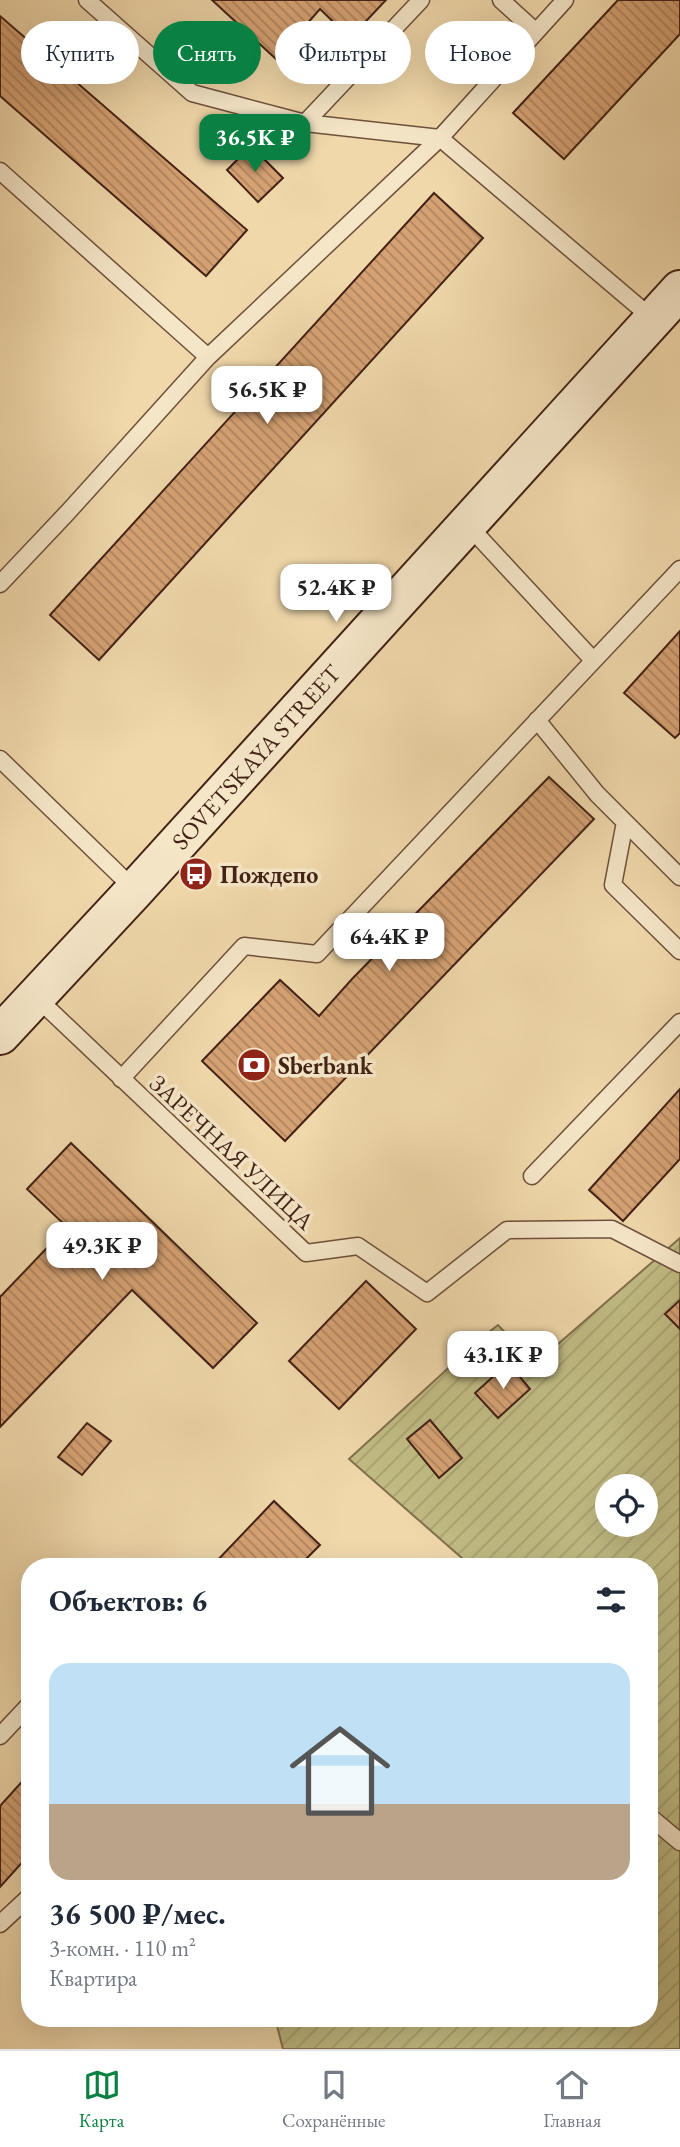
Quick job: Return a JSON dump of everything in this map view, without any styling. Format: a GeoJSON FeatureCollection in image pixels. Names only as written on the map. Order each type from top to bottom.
{"type":"FeatureCollection","features":[{"type":"Feature","properties":{"kind":"main road","name":"SOVETSKAYA STREET"},"geometry":{"type":"LineString","coordinates":[[0,1035],[680,290]]}},
{"type":"Feature","properties":{"kind":"lane"},"geometry":{"type":"LineString","coordinates":[[86,0],[192,93],[305,122],[440,138],[653,319]]}},
{"type":"Feature","properties":{"kind":"lane"},"geometry":{"type":"LineString","coordinates":[[305,122],[421,0]]}},
{"type":"Feature","properties":{"kind":"lane"},"geometry":{"type":"LineString","coordinates":[[501,0],[536,32]]}},
{"type":"Feature","properties":{"kind":"lane"},"geometry":{"type":"LineString","coordinates":[[1,582],[208,357],[440,138],[565,0]]}},
{"type":"Feature","properties":{"kind":"lane"},"geometry":{"type":"LineString","coordinates":[[0,171],[208,357]]}},
{"type":"Feature","properties":{"kind":"lane"},"geometry":{"type":"LineString","coordinates":[[467,524],[593,660]]}},
{"type":"Feature","properties":{"kind":"lane"},"geometry":{"type":"LineString","coordinates":[[121,1079],[244,946],[317,954],[680,569]]}},
{"type":"Feature","properties":{"kind":"lane"},"geometry":{"type":"LineString","coordinates":[[537,720],[597,793],[680,877]]}},
{"type":"Feature","properties":{"kind":"lane"},"geometry":{"type":"LineString","coordinates":[[0,759],[135,890]]}},
{"type":"Feature","properties":{"kind":"lane"},"geometry":{"type":"LineString","coordinates":[[625,822],[613,885],[680,951]]}},
{"type":"Feature","properties":{"kind":"lane","name":"ЗАРЕЧНАЯ УЛИЦА"},"geometry":{"type":"LineString","coordinates":[[36,998],[306,1253],[358,1246],[428,1293],[507,1230],[612,1229],[680,1264]]}},
{"type":"Feature","properties":{"kind":"lane"},"geometry":{"type":"LineString","coordinates":[[532,1176],[680,1022]]}},
{"type":"Feature","properties":{"kind":"lane"},"geometry":{"type":"LineString","coordinates":[[0,1736],[21,1714]]}},
{"type":"Feature","properties":{"kind":"lane"},"geometry":{"type":"LineString","coordinates":[[658,1824],[680,1842]]}},
{"type":"Feature","properties":{"kind":"lane"},"geometry":{"type":"LineString","coordinates":[[0,1924],[21,1904]]}},
{"type":"Feature","properties":{"kind":"shaded area"},"geometry":{"type":"Polygon","coordinates":[[[680,1238],[680,2049],[283,2049],[277,2027],[658,2027],[658,1558],[462,1558],[349,1459],[498,1325],[535,1364],[680,1238]]]}},
{"type":"Feature","properties":{"kind":"building"},"geometry":{"type":"Polygon","coordinates":[[[212,0],[386,0],[366,21],[332,21],[320,9],[309,21],[275,21],[275,58],[261,45],[261,21],[235,21],[212,0]]]}},
{"type":"Feature","properties":{"kind":"building"},"geometry":{"type":"Polygon","coordinates":[[[618,0],[680,0],[680,34],[564,159],[513,113],[618,0]]]}},
{"type":"Feature","properties":{"kind":"building"},"geometry":{"type":"Polygon","coordinates":[[[0,16],[21,34],[21,84],[78,84],[247,230],[206,276],[0,96],[0,16]]]}},
{"type":"Feature","properties":{"kind":"building"},"geometry":{"type":"Polygon","coordinates":[[[251,146],[283,178],[258,202],[227,170],[251,146]]]}},
{"type":"Feature","properties":{"kind":"building"},"geometry":{"type":"Polygon","coordinates":[[[434,193],[483,238],[99,660],[50,615],[434,193]]]}},
{"type":"Feature","properties":{"kind":"building"},"geometry":{"type":"Polygon","coordinates":[[[680,631],[680,733],[675,738],[624,693],[680,631]]]}},
{"type":"Feature","properties":{"kind":"building"},"geometry":{"type":"Polygon","coordinates":[[[549,777],[594,819],[285,1141],[202,1061],[280,980],[319,1016],[549,777]]]}},
{"type":"Feature","properties":{"kind":"building"},"geometry":{"type":"Polygon","coordinates":[[[680,1089],[680,1159],[623,1221],[589,1190],[680,1089]]]}},
{"type":"Feature","properties":{"kind":"building"},"geometry":{"type":"Polygon","coordinates":[[[71,1143],[257,1323],[213,1368],[132,1290],[0,1427],[0,1297],[67,1227],[27,1189],[71,1143]]]}},
{"type":"Feature","properties":{"kind":"building"},"geometry":{"type":"Polygon","coordinates":[[[366,1281],[416,1329],[339,1409],[289,1361],[366,1281]]]}},
{"type":"Feature","properties":{"kind":"building"},"geometry":{"type":"Polygon","coordinates":[[[680,1300],[680,1329],[665,1314],[680,1300]]]}},
{"type":"Feature","properties":{"kind":"building"},"geometry":{"type":"Polygon","coordinates":[[[508,1363],[530,1389],[498,1418],[475,1393],[508,1363]]]}},
{"type":"Feature","properties":{"kind":"building"},"geometry":{"type":"Polygon","coordinates":[[[430,1420],[462,1458],[439,1478],[407,1439],[430,1420]]]}},
{"type":"Feature","properties":{"kind":"building"},"geometry":{"type":"Polygon","coordinates":[[[87,1423],[111,1441],[82,1475],[58,1457],[87,1423]]]}},
{"type":"Feature","properties":{"kind":"building"},"geometry":{"type":"Polygon","coordinates":[[[274,1501],[320,1545],[307,1558],[220,1558],[274,1501]]]}},
{"type":"Feature","properties":{"kind":"building"},"geometry":{"type":"Polygon","coordinates":[[[21,1783],[21,1864],[0,1887],[0,1806],[21,1783]]]}},
{"type":"Feature","properties":{"kind":"place","name":"Пождепо"},"geometry":{"type":"Point","coordinates":[196,874]}},
{"type":"Feature","properties":{"kind":"place","name":"Sberbank"},"geometry":{"type":"Point","coordinates":[254,1065]}}]}
